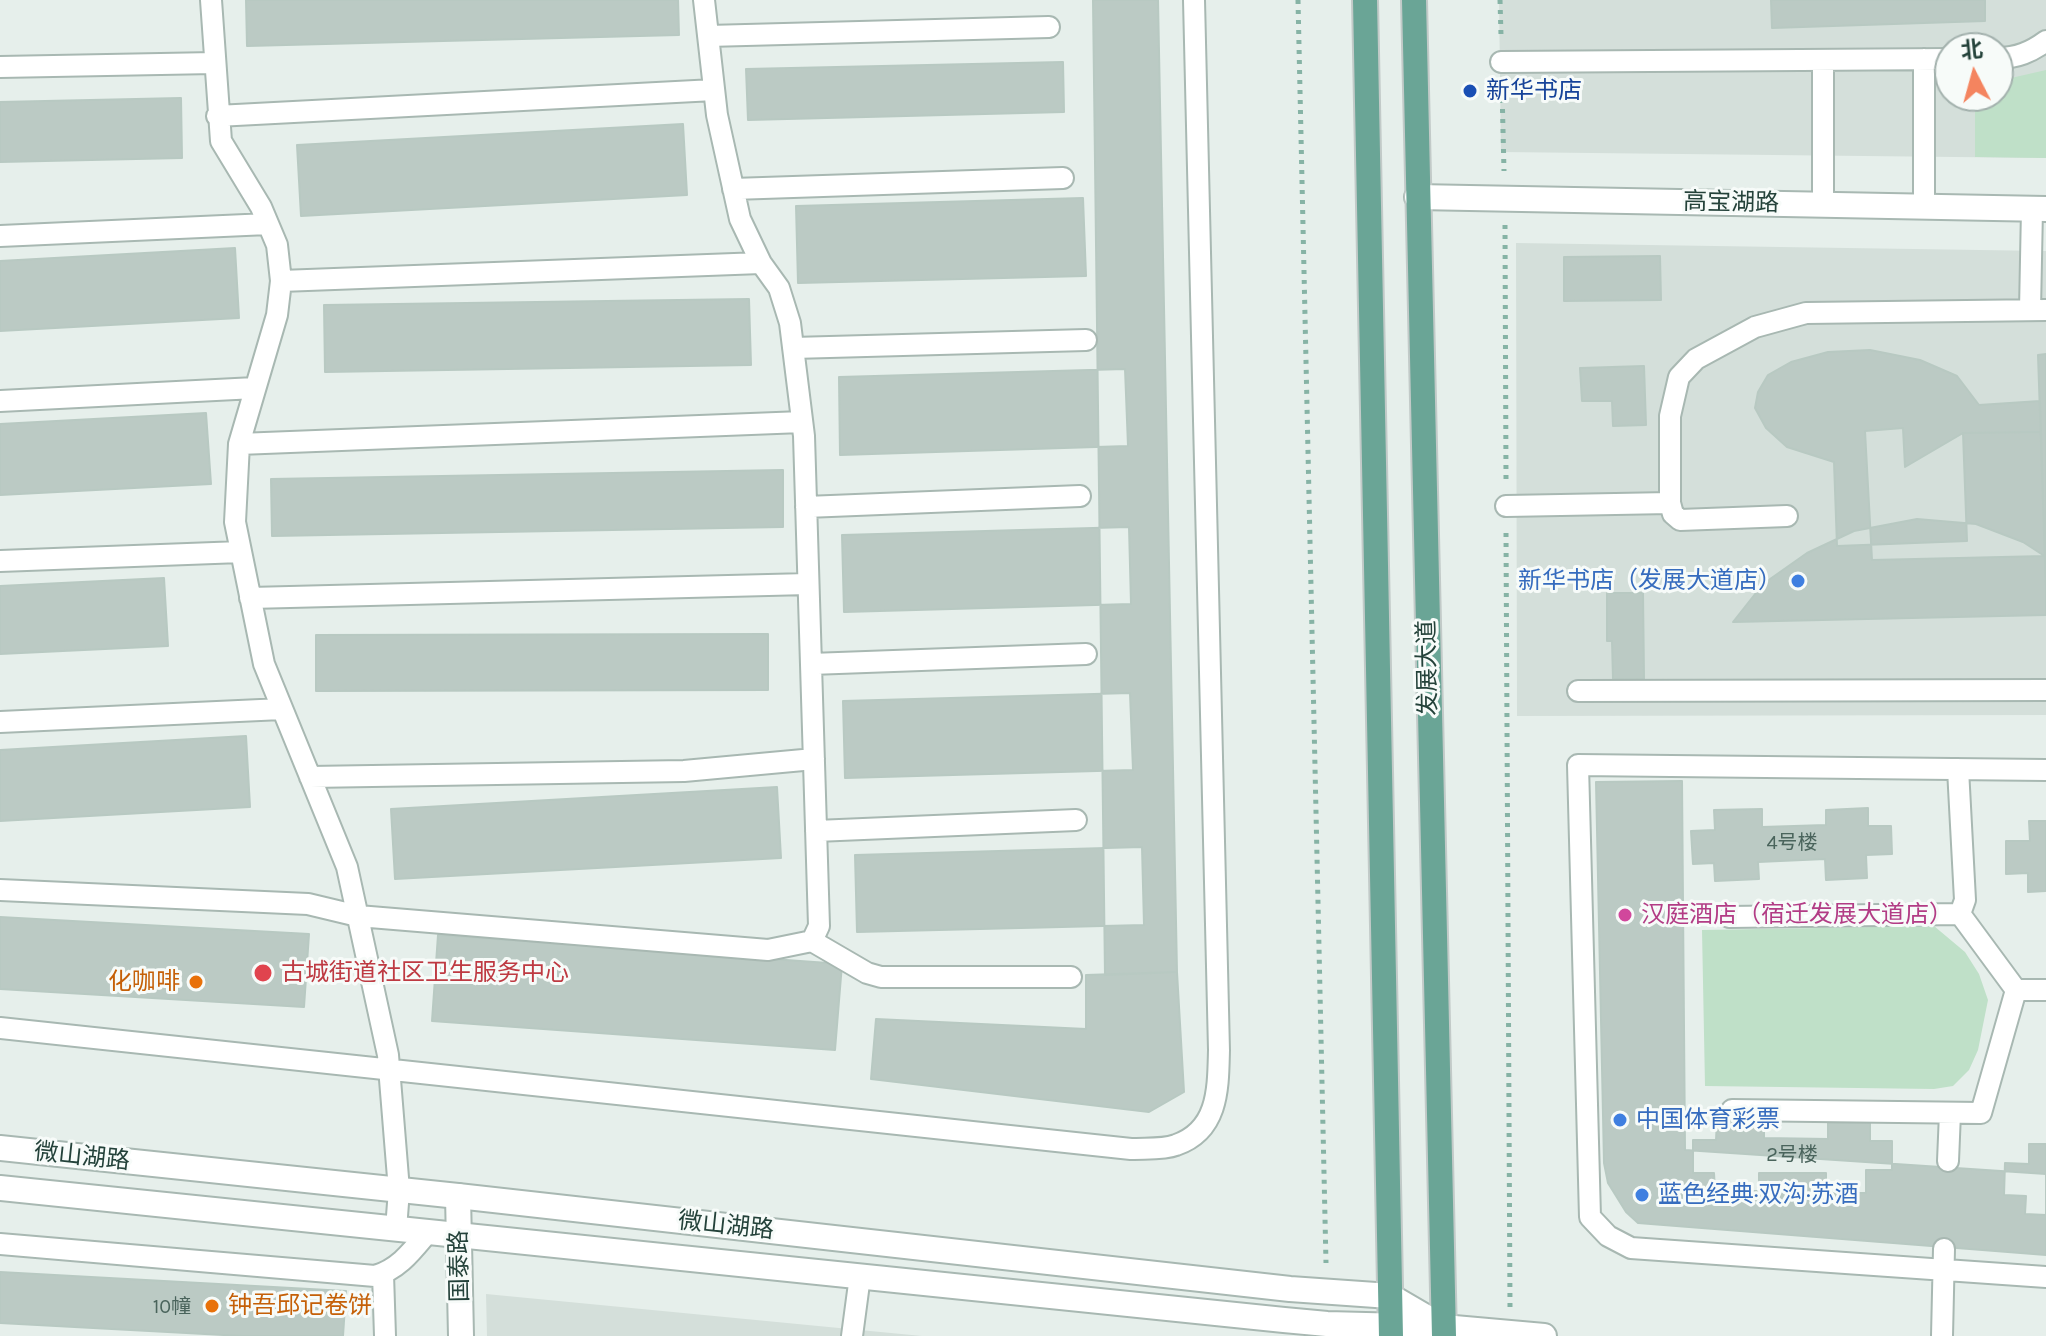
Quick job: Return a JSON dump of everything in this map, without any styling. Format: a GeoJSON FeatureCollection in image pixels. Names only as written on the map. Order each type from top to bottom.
{"type":"FeatureCollection","features":[{"type":"Feature","properties":{"kind":"main road","name":"发展大道"},"geometry":{"type":"LineString","coordinates":[[1365,0],[1390,1330]]}},
{"type":"Feature","properties":{"kind":"main road","name":"发展大道"},"geometry":{"type":"LineString","coordinates":[[1414,0],[1444,1332]]}},
{"type":"Feature","properties":{"kind":"street","name":"高宝湖路"},"geometry":{"type":"LineString","coordinates":[[1417,197],[2039,209]]}},
{"type":"Feature","properties":{"kind":"street","name":"微山湖路"},"geometry":{"type":"LineString","coordinates":[[0,1148],[1327,1292],[1390,1296],[1444,1332]]}},
{"type":"Feature","properties":{"kind":"street","name":"微山湖路"},"geometry":{"type":"LineString","coordinates":[[0,1188],[1298,1322],[1390,1330],[1544,1336]]}},
{"type":"Feature","properties":{"kind":"street","name":"国泰路"},"geometry":{"type":"LineString","coordinates":[[458,1196],[461,1336]]}},
{"type":"Feature","properties":{"kind":"lane"},"geometry":{"type":"LineString","coordinates":[[211,0],[221,141],[261,207],[277,245],[281,281],[277,315],[239,444],[235,522],[264,664],[347,867],[389,1070],[399,1190],[396,1229]]}},
{"type":"Feature","properties":{"kind":"lane"},"geometry":{"type":"LineString","coordinates":[[704,0],[714,90],[733,189],[740,219],[761,263],[779,288],[790,323],[802,422],[819,926],[812,941]]}},
{"type":"Feature","properties":{"kind":"lane"},"geometry":{"type":"LineString","coordinates":[[0,1028],[1131,1149],[1174,1146],[1193,1136],[1211,1118],[1218,1091],[1219,1050],[1194,0]]}},
{"type":"Feature","properties":{"kind":"lane"},"geometry":{"type":"LineString","coordinates":[[708,36],[1049,27]]}},
{"type":"Feature","properties":{"kind":"lane"},"geometry":{"type":"LineString","coordinates":[[2014,57],[2033,51],[2046,41]]}},
{"type":"Feature","properties":{"kind":"lane"},"geometry":{"type":"LineString","coordinates":[[1924,59],[1924,207]]}},
{"type":"Feature","properties":{"kind":"lane"},"geometry":{"type":"LineString","coordinates":[[1501,62],[1934,59]]}},
{"type":"Feature","properties":{"kind":"lane"},"geometry":{"type":"LineString","coordinates":[[1823,60],[1823,205]]}},
{"type":"Feature","properties":{"kind":"lane"},"geometry":{"type":"LineString","coordinates":[[0,67],[214,63]]}},
{"type":"Feature","properties":{"kind":"lane"},"geometry":{"type":"LineString","coordinates":[[217,116],[714,90]]}},
{"type":"Feature","properties":{"kind":"lane"},"geometry":{"type":"LineString","coordinates":[[733,189],[1063,178]]}},
{"type":"Feature","properties":{"kind":"lane"},"geometry":{"type":"LineString","coordinates":[[1787,516],[1680,520],[1673,514],[1670,503],[1670,416],[1679,377],[1696,359],[1755,327],[1806,313],[2038,310],[2039,209]]}},
{"type":"Feature","properties":{"kind":"lane"},"geometry":{"type":"LineString","coordinates":[[0,236],[268,224]]}},
{"type":"Feature","properties":{"kind":"lane"},"geometry":{"type":"LineString","coordinates":[[281,281],[761,263]]}},
{"type":"Feature","properties":{"kind":"lane"},"geometry":{"type":"LineString","coordinates":[[793,348],[1086,340]]}},
{"type":"Feature","properties":{"kind":"lane"},"geometry":{"type":"LineString","coordinates":[[0,401],[255,388]]}},
{"type":"Feature","properties":{"kind":"lane"},"geometry":{"type":"LineString","coordinates":[[239,444],[802,422]]}},
{"type":"Feature","properties":{"kind":"lane"},"geometry":{"type":"LineString","coordinates":[[806,507],[1080,496]]}},
{"type":"Feature","properties":{"kind":"lane"},"geometry":{"type":"LineString","coordinates":[[1506,506],[1670,503]]}},
{"type":"Feature","properties":{"kind":"lane"},"geometry":{"type":"LineString","coordinates":[[0,561],[241,552]]}},
{"type":"Feature","properties":{"kind":"lane"},"geometry":{"type":"LineString","coordinates":[[250,598],[808,584]]}},
{"type":"Feature","properties":{"kind":"lane"},"geometry":{"type":"LineString","coordinates":[[811,664],[1086,654]]}},
{"type":"Feature","properties":{"kind":"lane"},"geometry":{"type":"LineString","coordinates":[[1578,691],[2046,690]]}},
{"type":"Feature","properties":{"kind":"lane"},"geometry":{"type":"LineString","coordinates":[[0,722],[282,709]]}},
{"type":"Feature","properties":{"kind":"lane"},"geometry":{"type":"LineString","coordinates":[[310,777],[684,771],[814,759]]}},
{"type":"Feature","properties":{"kind":"lane"},"geometry":{"type":"LineString","coordinates":[[2046,770],[1578,765],[1590,1217],[1608,1236],[1631,1248],[1944,1259],[2046,1277]]}},
{"type":"Feature","properties":{"kind":"lane"},"geometry":{"type":"LineString","coordinates":[[1958,769],[1965,900],[1960,914]]}},
{"type":"Feature","properties":{"kind":"lane"},"geometry":{"type":"LineString","coordinates":[[816,831],[1076,820]]}},
{"type":"Feature","properties":{"kind":"lane"},"geometry":{"type":"LineString","coordinates":[[0,890],[308,904],[358,916],[768,950],[812,941],[867,973],[881,977],[1071,977]]}},
{"type":"Feature","properties":{"kind":"lane"},"geometry":{"type":"LineString","coordinates":[[1729,917],[1960,914]]}},
{"type":"Feature","properties":{"kind":"lane"},"geometry":{"type":"LineString","coordinates":[[1960,914],[2016,990]]}},
{"type":"Feature","properties":{"kind":"lane"},"geometry":{"type":"LineString","coordinates":[[2016,990],[2046,990]]}},
{"type":"Feature","properties":{"kind":"lane"},"geometry":{"type":"LineString","coordinates":[[1732,1110],[1981,1113],[2016,990]]}},
{"type":"Feature","properties":{"kind":"lane"},"geometry":{"type":"LineString","coordinates":[[1948,1161],[1950,1113]]}},
{"type":"Feature","properties":{"kind":"lane"},"geometry":{"type":"LineString","coordinates":[[0,1244],[379,1275],[402,1262],[428,1232]]}},
{"type":"Feature","properties":{"kind":"lane"},"geometry":{"type":"LineString","coordinates":[[1942,1336],[1944,1259]]}},
{"type":"Feature","properties":{"kind":"lane"},"geometry":{"type":"LineString","coordinates":[[375,1336],[379,1275]]}},
{"type":"Feature","properties":{"kind":"lane"},"geometry":{"type":"LineString","coordinates":[[379,1275],[385,1336]]}},
{"type":"Feature","properties":{"kind":"lane"},"geometry":{"type":"LineString","coordinates":[[852,1336],[860,1276]]}},
{"type":"Feature","properties":{"kind":"path"},"geometry":{"type":"LineString","coordinates":[[1298,0],[1327,1292]]}},
{"type":"Feature","properties":{"kind":"path"},"geometry":{"type":"LineString","coordinates":[[1500,0],[1505,198],[1510,1333]]}},
{"type":"Feature","properties":{"kind":"shaded area"},"geometry":{"type":"Polygon","coordinates":[[[1499,0],[2046,0],[2046,158],[1501,152],[1499,0]]]}},
{"type":"Feature","properties":{"kind":"shaded area"},"geometry":{"type":"Polygon","coordinates":[[[1516,243],[2046,251],[2046,715],[1517,716],[1516,243]]]}},
{"type":"Feature","properties":{"kind":"shaded area"},"geometry":{"type":"Polygon","coordinates":[[[486,1294],[922,1336],[487,1336],[486,1294]]]}},
{"type":"Feature","properties":{"kind":"green space"},"geometry":{"type":"Polygon","coordinates":[[[2046,70],[2046,158],[1975,157],[1975,112],[2014,112],[2014,77],[2046,70]]]}},
{"type":"Feature","properties":{"kind":"green space"},"geometry":{"type":"Polygon","coordinates":[[[1934,926],[1965,952],[1979,974],[1988,1000],[1978,1050],[1969,1070],[1953,1086],[1934,1089],[1705,1086],[1702,930],[1934,926]]]}},
{"type":"Feature","properties":{"kind":"building"},"geometry":{"type":"Polygon","coordinates":[[[246,0],[678,0],[679,35],[247,46],[246,0]]]}},
{"type":"Feature","properties":{"kind":"building"},"geometry":{"type":"Polygon","coordinates":[[[1093,0],[1158,0],[1177,972],[1105,975],[1093,0]]]}},
{"type":"Feature","properties":{"kind":"building"},"geometry":{"type":"Polygon","coordinates":[[[1771,0],[1985,0],[1985,21],[1772,28],[1771,0]]]}},
{"type":"Feature","properties":{"kind":"building"},"geometry":{"type":"Polygon","coordinates":[[[1063,62],[1064,112],[748,120],[746,69],[1063,62]]]}},
{"type":"Feature","properties":{"kind":"building"},"geometry":{"type":"Polygon","coordinates":[[[181,98],[182,158],[0,162],[0,102],[181,98]]]}},
{"type":"Feature","properties":{"kind":"building"},"geometry":{"type":"Polygon","coordinates":[[[683,124],[687,195],[301,216],[297,145],[683,124]]]}},
{"type":"Feature","properties":{"kind":"building"},"geometry":{"type":"Polygon","coordinates":[[[1083,198],[1086,276],[798,283],[796,206],[1083,198]]]}},
{"type":"Feature","properties":{"kind":"building"},"geometry":{"type":"Polygon","coordinates":[[[235,248],[239,318],[0,331],[0,261],[235,248]]]}},
{"type":"Feature","properties":{"kind":"building"},"geometry":{"type":"Polygon","coordinates":[[[1660,256],[1661,300],[1564,301],[1564,257],[1660,256]]]}},
{"type":"Feature","properties":{"kind":"building"},"geometry":{"type":"Polygon","coordinates":[[[749,299],[751,365],[325,372],[324,305],[749,299]]]}},
{"type":"Feature","properties":{"kind":"building"},"geometry":{"type":"Polygon","coordinates":[[[1870,350],[1920,360],[1957,376],[1979,405],[2040,401],[2041,432],[1963,433],[1967,541],[1837,546],[1834,462],[1787,447],[1766,428],[1755,408],[1758,392],[1768,375],[1791,362],[1828,352],[1870,350]]]}},
{"type":"Feature","properties":{"kind":"building"},"geometry":{"type":"Polygon","coordinates":[[[2046,354],[2046,590],[2038,355],[2046,354]]]}},
{"type":"Feature","properties":{"kind":"building"},"geometry":{"type":"Polygon","coordinates":[[[1644,366],[1646,425],[1613,426],[1612,401],[1582,401],[1580,368],[1644,366]]]}},
{"type":"Feature","properties":{"kind":"building"},"geometry":{"type":"Polygon","coordinates":[[[1125,369],[1128,446],[840,455],[839,377],[1125,369]]]}},
{"type":"Feature","properties":{"kind":"building"},"geometry":{"type":"Polygon","coordinates":[[[206,413],[211,484],[0,495],[0,424],[206,413]]]}},
{"type":"Feature","properties":{"kind":"building"},"geometry":{"type":"Polygon","coordinates":[[[1903,428],[1905,467],[1963,433],[2041,432],[2045,556],[1872,560],[1865,431],[1903,428]]]}},
{"type":"Feature","properties":{"kind":"building"},"geometry":{"type":"Polygon","coordinates":[[[783,470],[783,527],[272,536],[271,479],[783,470]]]}},
{"type":"Feature","properties":{"kind":"building"},"geometry":{"type":"Polygon","coordinates":[[[1917,519],[1976,524],[2023,542],[2046,557],[2046,615],[1733,622],[1763,584],[1807,553],[1854,531],[1917,519]]]}},
{"type":"Feature","properties":{"kind":"building"},"geometry":{"type":"Polygon","coordinates":[[[1129,527],[1131,604],[844,612],[842,535],[1129,527]]]}},
{"type":"Feature","properties":{"kind":"building"},"geometry":{"type":"Polygon","coordinates":[[[164,578],[168,646],[0,654],[0,586],[164,578]]]}},
{"type":"Feature","properties":{"kind":"building"},"geometry":{"type":"Polygon","coordinates":[[[1607,593],[1643,593],[1644,679],[1613,679],[1612,641],[1607,641],[1607,593]]]}},
{"type":"Feature","properties":{"kind":"building"},"geometry":{"type":"Polygon","coordinates":[[[768,634],[768,690],[316,691],[316,635],[768,634]]]}},
{"type":"Feature","properties":{"kind":"building"},"geometry":{"type":"Polygon","coordinates":[[[1130,693],[1133,770],[845,778],[843,701],[1130,693]]]}},
{"type":"Feature","properties":{"kind":"building"},"geometry":{"type":"Polygon","coordinates":[[[246,736],[250,807],[0,821],[0,750],[246,736]]]}},
{"type":"Feature","properties":{"kind":"building"},"geometry":{"type":"Polygon","coordinates":[[[1682,781],[1685,1150],[2046,1174],[2046,1255],[1638,1223],[1626,1212],[1608,1183],[1604,1163],[1596,782],[1682,781]]]}},
{"type":"Feature","properties":{"kind":"building"},"geometry":{"type":"Polygon","coordinates":[[[777,787],[781,858],[395,879],[391,809],[777,787]]]}},
{"type":"Feature","properties":{"kind":"building"},"geometry":{"type":"Polygon","coordinates":[[[1868,808],[1868,826],[1891,826],[1892,854],[1866,855],[1867,878],[1826,880],[1825,859],[1758,862],[1759,879],[1715,881],[1714,863],[1693,864],[1691,831],[1715,830],[1714,810],[1762,809],[1762,827],[1826,825],[1826,810],[1868,808]]]}},
{"type":"Feature","properties":{"kind":"building"},"geometry":{"type":"Polygon","coordinates":[[[2029,821],[2046,821],[2046,891],[2028,892],[2028,873],[2006,874],[2006,841],[2030,841],[2029,821]]]}},
{"type":"Feature","properties":{"kind":"building"},"geometry":{"type":"Polygon","coordinates":[[[1142,847],[1144,925],[857,932],[855,855],[1142,847]]]}},
{"type":"Feature","properties":{"kind":"building"},"geometry":{"type":"Polygon","coordinates":[[[0,917],[309,934],[304,1007],[0,989],[0,917]]]}},
{"type":"Feature","properties":{"kind":"building"},"geometry":{"type":"Polygon","coordinates":[[[438,935],[842,964],[835,1050],[432,1021],[438,935]]]}},
{"type":"Feature","properties":{"kind":"building"},"geometry":{"type":"Polygon","coordinates":[[[1177,972],[1184,1092],[1149,1112],[871,1079],[876,1019],[1086,1029],[1086,975],[1177,972]]]}},
{"type":"Feature","properties":{"kind":"building"},"geometry":{"type":"Polygon","coordinates":[[[1764,1120],[1764,1138],[1828,1139],[1828,1123],[1870,1123],[1870,1141],[1892,1141],[1892,1170],[1866,1170],[1866,1193],[1826,1193],[1826,1173],[1759,1173],[1759,1191],[1715,1191],[1714,1173],[1693,1173],[1693,1140],[1716,1140],[1717,1121],[1764,1120]]]}},
{"type":"Feature","properties":{"kind":"building"},"geometry":{"type":"Polygon","coordinates":[[[2029,1144],[2046,1144],[2046,1215],[2025,1214],[2026,1196],[2004,1195],[2005,1163],[2029,1164],[2029,1144]]]}},
{"type":"Feature","properties":{"kind":"building"},"geometry":{"type":"Polygon","coordinates":[[[0,1272],[346,1291],[343,1336],[242,1336],[0,1323],[0,1272]]]}},
{"type":"Feature","properties":{"kind":"place","name":"新华书店"},"geometry":{"type":"Point","coordinates":[1470,91]}},
{"type":"Feature","properties":{"kind":"place","name":"新华书店（发展大道店）"},"geometry":{"type":"Point","coordinates":[1798,581]}},
{"type":"Feature","properties":{"kind":"place","name":"汉庭酒店（宿迁发展大道店）"},"geometry":{"type":"Point","coordinates":[1625,915]}},
{"type":"Feature","properties":{"kind":"place","name":"古城街道社区卫生服务中心"},"geometry":{"type":"Point","coordinates":[263,973]}},
{"type":"Feature","properties":{"kind":"place","name":"化咖啡"},"geometry":{"type":"Point","coordinates":[196,982]}},
{"type":"Feature","properties":{"kind":"place","name":"中国体育彩票"},"geometry":{"type":"Point","coordinates":[1620,1120]}},
{"type":"Feature","properties":{"kind":"place","name":"蓝色经典·双沟·苏酒"},"geometry":{"type":"Point","coordinates":[1642,1195]}},
{"type":"Feature","properties":{"kind":"place","name":"钟吾邱记卷饼"},"geometry":{"type":"Point","coordinates":[212,1306]}}]}
